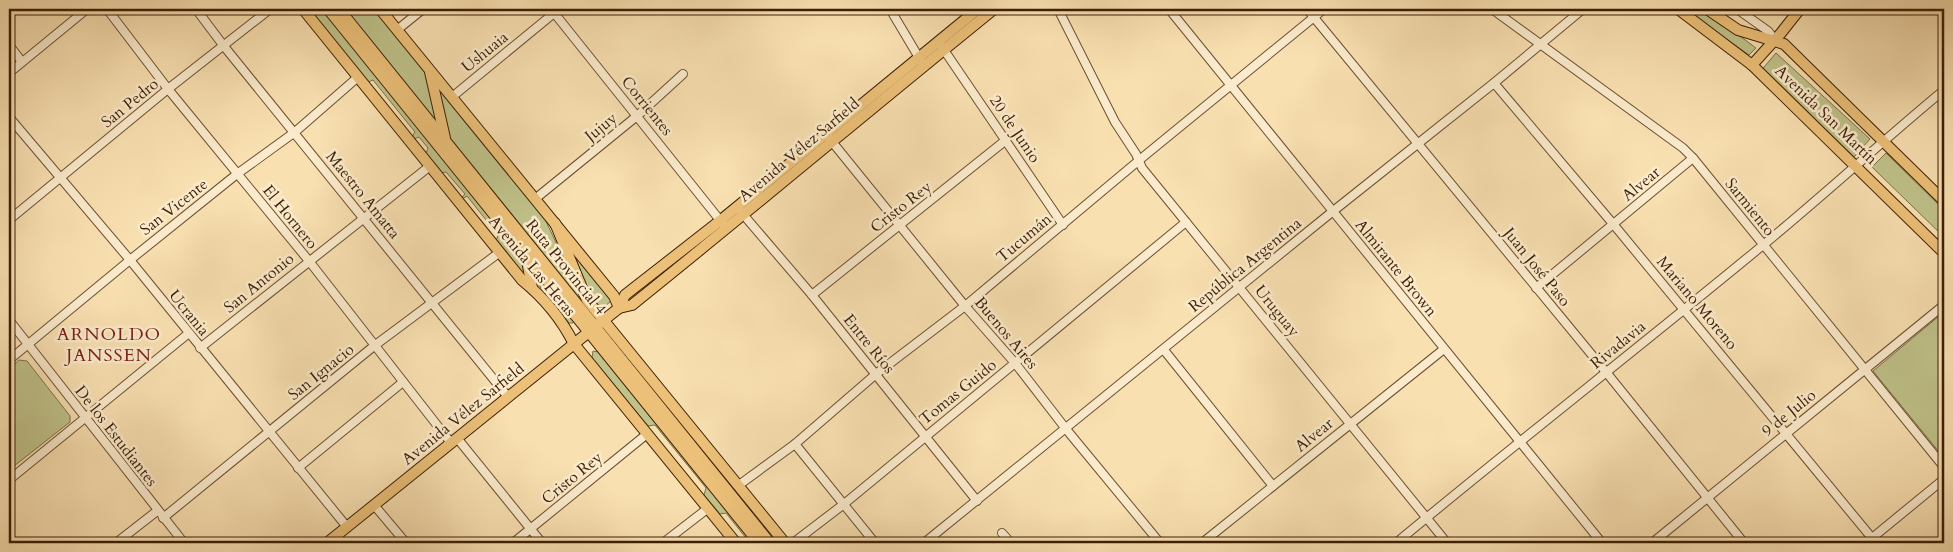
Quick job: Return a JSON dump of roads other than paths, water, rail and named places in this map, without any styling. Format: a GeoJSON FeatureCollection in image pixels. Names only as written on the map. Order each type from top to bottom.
{"type":"FeatureCollection","features":[{"type":"Feature","properties":{"kind":"main road","name":"Avenida Las Heras"},"geometry":{"type":"LineString","coordinates":[[303,9],[522,280],[532,288],[560,321],[574,344],[736,543]]}},
{"type":"Feature","properties":{"kind":"main road","name":"Ruta Provincial 4"},"geometry":{"type":"LineString","coordinates":[[328,9],[526,254],[661,408],[770,543]]}},
{"type":"Feature","properties":{"kind":"main road","name":"Ruta Provincial 4"},"geometry":{"type":"LineString","coordinates":[[339,9],[446,141],[759,543]]}},
{"type":"Feature","properties":{"kind":"main road"},"geometry":{"type":"LineString","coordinates":[[380,9],[614,296],[619,308]]}},
{"type":"Feature","properties":{"kind":"main road","name":"Avenida Vélez Sarfield"},"geometry":{"type":"LineString","coordinates":[[941,46],[978,9]]}},
{"type":"Feature","properties":{"kind":"main road","name":"Avenida Vélez Sarfield"},"geometry":{"type":"LineString","coordinates":[[724,225],[736,207],[828,138],[941,46],[994,9]]}},
{"type":"Feature","properties":{"kind":"main road","name":"Avenida San Martín"},"geometry":{"type":"LineString","coordinates":[[1678,9],[1752,65],[1944,252]]}},
{"type":"Feature","properties":{"kind":"main road","name":"Avenida San Martín"},"geometry":{"type":"LineString","coordinates":[[1707,9],[1738,30],[1784,44],[1944,201]]}},
{"type":"Feature","properties":{"kind":"main road"},"geometry":{"type":"LineString","coordinates":[[1752,65],[1800,9]]}},
{"type":"Feature","properties":{"kind":"main road"},"geometry":{"type":"LineString","coordinates":[[429,70],[446,141]]}},
{"type":"Feature","properties":{"kind":"main road","name":"Avenida Vélez Sarfield"},"geometry":{"type":"LineString","coordinates":[[327,543],[604,319],[619,308],[632,305],[724,225],[744,215],[828,138]]}},
{"type":"Feature","properties":{"kind":"main road"},"geometry":{"type":"LineString","coordinates":[[555,223],[587,300],[785,543]]}},
{"type":"Feature","properties":{"kind":"main road"},"geometry":{"type":"LineString","coordinates":[[526,254],[532,288]]}},
{"type":"Feature","properties":{"kind":"main road"},"geometry":{"type":"LineString","coordinates":[[654,381],[661,408]]}},
{"type":"Feature","properties":{"kind":"street"},"geometry":{"type":"LineString","coordinates":[[9,73],[87,9]]}},
{"type":"Feature","properties":{"kind":"street","name":"El Hornero"},"geometry":{"type":"LineString","coordinates":[[107,9],[168,89],[308,261],[374,346],[454,440]]}},
{"type":"Feature","properties":{"kind":"street","name":"Maestro Amatta"},"geometry":{"type":"LineString","coordinates":[[196,9],[508,397]]}},
{"type":"Feature","properties":{"kind":"street","name":"San Pedro"},"geometry":{"type":"LineString","coordinates":[[9,220],[168,89],[270,9]]}},
{"type":"Feature","properties":{"kind":"street"},"geometry":{"type":"LineString","coordinates":[[397,30],[423,9]]}},
{"type":"Feature","properties":{"kind":"street"},"geometry":{"type":"LineString","coordinates":[[890,9],[921,62]]}},
{"type":"Feature","properties":{"kind":"street","name":"Uruguay"},"geometry":{"type":"LineString","coordinates":[[1058,9],[1115,122],[1136,154],[1138,161],[1447,543]]}},
{"type":"Feature","properties":{"kind":"street","name":"Almirante Brown"},"geometry":{"type":"LineString","coordinates":[[1169,9],[1229,86],[1602,543]]}},
{"type":"Feature","properties":{"kind":"street","name":"Juan José Paso"},"geometry":{"type":"LineString","coordinates":[[1307,9],[1744,543]]}},
{"type":"Feature","properties":{"kind":"street","name":"Tucumán"},"geometry":{"type":"LineString","coordinates":[[739,486],[795,444],[876,374],[965,306],[1324,9]]}},
{"type":"Feature","properties":{"kind":"street","name":"Sarmiento"},"geometry":{"type":"LineString","coordinates":[[1492,9],[1683,148],[1693,158],[1944,467]]}},
{"type":"Feature","properties":{"kind":"street","name":"República Argentina"},"geometry":{"type":"LineString","coordinates":[[924,543],[1332,212],[1419,144],[1583,9]]}},
{"type":"Feature","properties":{"kind":"street"},"geometry":{"type":"LineString","coordinates":[[1737,9],[1768,31],[1775,40]]}},
{"type":"Feature","properties":{"kind":"street","name":"Ushuaia"},"geometry":{"type":"LineString","coordinates":[[452,97],[554,10]]}},
{"type":"Feature","properties":{"kind":"street","name":"Corrientes"},"geometry":{"type":"LineString","coordinates":[[554,10],[724,225]]}},
{"type":"Feature","properties":{"kind":"street"},"geometry":{"type":"LineString","coordinates":[[9,45],[22,62]]}},
{"type":"Feature","properties":{"kind":"street","name":"20 de Junio"},"geometry":{"type":"LineString","coordinates":[[941,46],[1063,224]]}},
{"type":"Feature","properties":{"kind":"street","name":"Jujuy"},"geometry":{"type":"LineString","coordinates":[[535,199],[637,116],[683,74]]}},
{"type":"Feature","properties":{"kind":"street","name":"San Vicente"},"geometry":{"type":"LineString","coordinates":[[9,360],[237,174],[295,132],[358,77]]}},
{"type":"Feature","properties":{"kind":"street","name":"Mariano Moreno"},"geometry":{"type":"LineString","coordinates":[[1494,83],[1786,433],[1871,542]]}},
{"type":"Feature","properties":{"kind":"street","name":"Rivadavia"},"geometry":{"type":"LineString","coordinates":[[1396,543],[1763,245],[1856,166],[1882,140],[1944,90]]}},
{"type":"Feature","properties":{"kind":"street","name":"Ucrania"},"geometry":{"type":"LineString","coordinates":[[9,117],[130,260],[347,527]]}},
{"type":"Feature","properties":{"kind":"street","name":"Buenos Aires"},"geometry":{"type":"LineString","coordinates":[[828,138],[965,306],[1015,363],[1066,429],[1160,543]]}},
{"type":"Feature","properties":{"kind":"street","name":"Cristo Rey"},"geometry":{"type":"LineString","coordinates":[[812,295],[1006,140]]}},
{"type":"Feature","properties":{"kind":"street","name":"Alvear"},"geometry":{"type":"LineString","coordinates":[[1536,288],[1693,158]]}},
{"type":"Feature","properties":{"kind":"street","name":"San Antonio"},"geometry":{"type":"LineString","coordinates":[[200,348],[430,166]]}},
{"type":"Feature","properties":{"kind":"street","name":"Entre Ríos"},"geometry":{"type":"LineString","coordinates":[[736,207],[812,295],[977,501]]}},
{"type":"Feature","properties":{"kind":"street","name":"Tomas Guido"},"geometry":{"type":"LineString","coordinates":[[793,543],[925,438],[1186,222]]}},
{"type":"Feature","properties":{"kind":"street","name":"San Ignacio"},"geometry":{"type":"LineString","coordinates":[[163,518],[374,346],[500,252]]}},
{"type":"Feature","properties":{"kind":"street","name":"9 de Julio"},"geometry":{"type":"LineString","coordinates":[[1652,543],[1707,496],[1866,370],[1944,305]]}},
{"type":"Feature","properties":{"kind":"street","name":"De los Estudiantes"},"geometry":{"type":"LineString","coordinates":[[9,320],[184,543]]}},
{"type":"Feature","properties":{"kind":"street"},"geometry":{"type":"LineString","coordinates":[[9,480],[189,333]]}},
{"type":"Feature","properties":{"kind":"street","name":"Alvear"},"geometry":{"type":"LineString","coordinates":[[1202,543],[1444,349]]}},
{"type":"Feature","properties":{"kind":"street"},"geometry":{"type":"LineString","coordinates":[[1164,350],[1273,486]]}},
{"type":"Feature","properties":{"kind":"street"},"geometry":{"type":"LineString","coordinates":[[298,468],[403,382]]}},
{"type":"Feature","properties":{"kind":"street","name":"Cristo Rey"},"geometry":{"type":"LineString","coordinates":[[513,543],[647,434]]}},
{"type":"Feature","properties":{"kind":"street"},"geometry":{"type":"LineString","coordinates":[[454,440],[542,543]]}},
{"type":"Feature","properties":{"kind":"street"},"geometry":{"type":"LineString","coordinates":[[795,444],[875,543]]}},
{"type":"Feature","properties":{"kind":"street"},"geometry":{"type":"LineString","coordinates":[[1871,542],[1944,479]]}},
{"type":"Feature","properties":{"kind":"street"},"geometry":{"type":"LineString","coordinates":[[374,506],[406,543]]}},
{"type":"Feature","properties":{"kind":"street"},"geometry":{"type":"LineString","coordinates":[[663,543],[707,509]]}},
{"type":"Feature","properties":{"kind":"street"},"geometry":{"type":"LineString","coordinates":[[116,543],[157,511]]}},
{"type":"Feature","properties":{"kind":"street"},"geometry":{"type":"LineString","coordinates":[[1002,533],[1011,543]]}},
{"type":"Feature","properties":{"kind":"district","name":"ARNOLDO JANSSEN"},"geometry":{"type":"Point","coordinates":[109,344]}}]}
